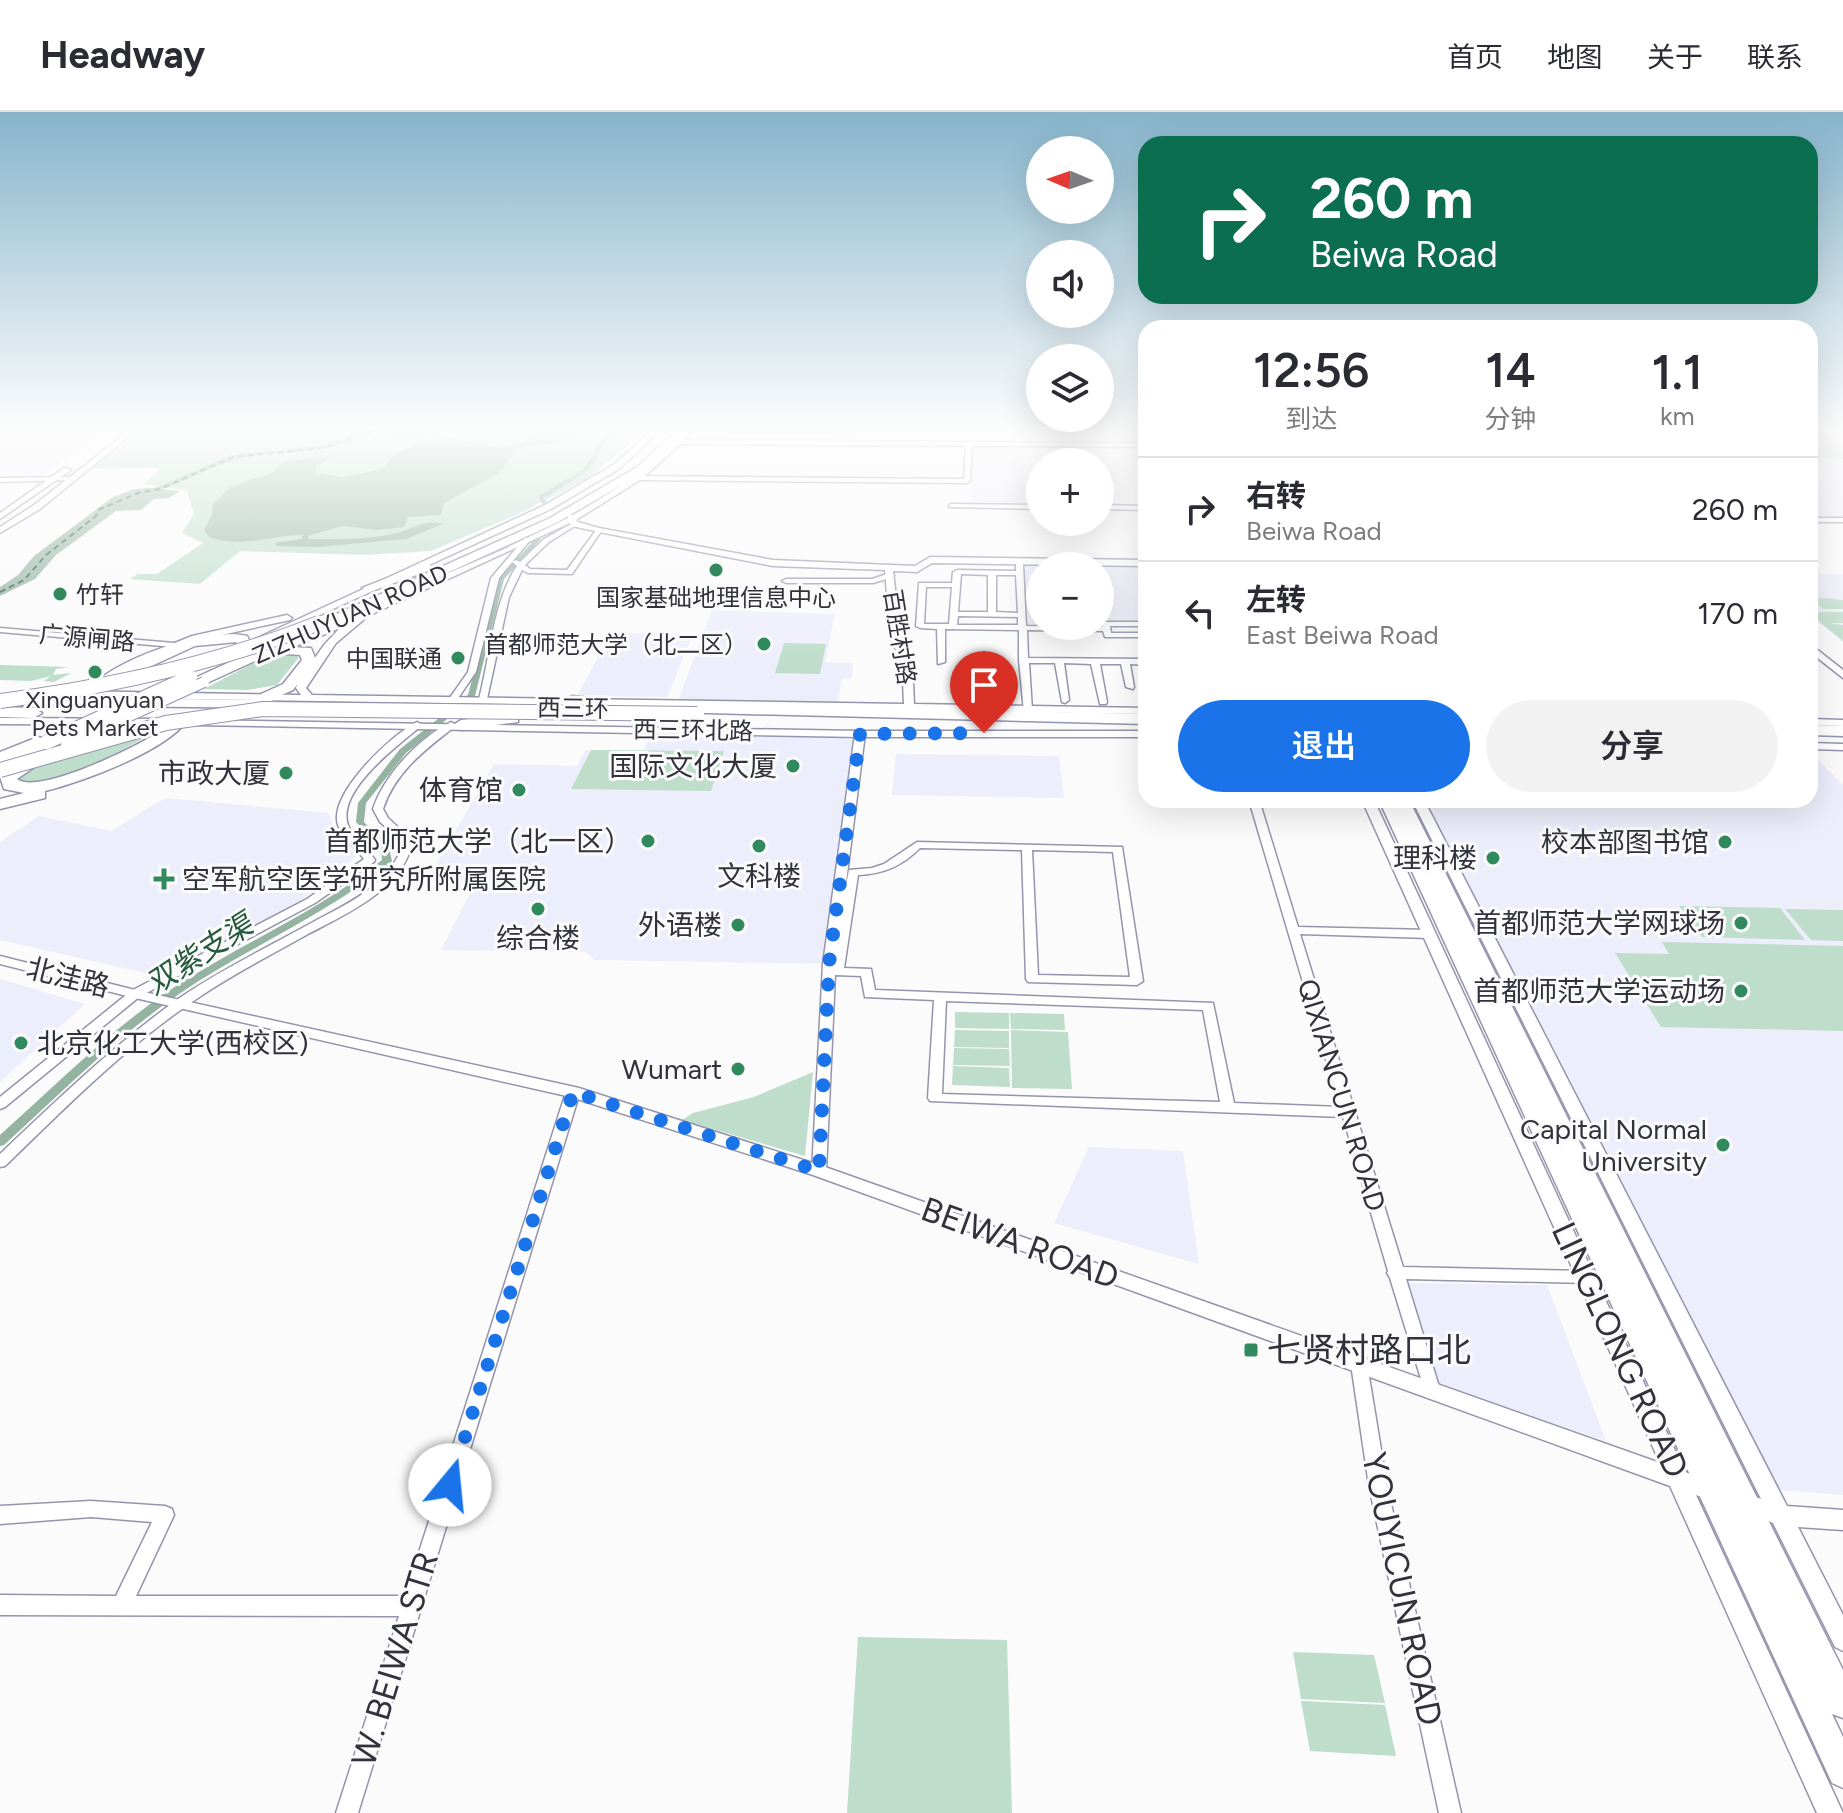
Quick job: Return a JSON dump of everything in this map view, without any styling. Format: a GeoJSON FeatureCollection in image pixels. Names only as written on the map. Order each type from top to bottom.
{"type":"FeatureCollection","features":[{"type":"Feature","properties":{"kind":"highway","name":"ZIZHUYUAN ROAD"},"geometry":{"type":"LineString","coordinates":[[195,678],[238,652],[554,509]]}},
{"type":"Feature","properties":{"kind":"highway"},"geometry":{"type":"LineString","coordinates":[[317,622],[556,509]]}},
{"type":"Feature","properties":{"kind":"highway"},"geometry":{"type":"LineString","coordinates":[[0,697],[97,688],[178,670],[255,647],[568,509]]}},
{"type":"Feature","properties":{"kind":"highway","name":"ZIZHUYUAN ROAD"},"geometry":{"type":"LineString","coordinates":[[0,759],[53,742],[195,678],[271,652],[448,571],[570,509]]}},
{"type":"Feature","properties":{"kind":"highway"},"geometry":{"type":"LineString","coordinates":[[368,588],[426,567]]}},
{"type":"Feature","properties":{"kind":"highway"},"geometry":{"type":"LineString","coordinates":[[400,598],[448,571]]}},
{"type":"Feature","properties":{"kind":"highway"},"geometry":{"type":"LineString","coordinates":[[83,694],[165,654],[205,640],[242,639],[238,652]]}},
{"type":"Feature","properties":{"kind":"highway"},"geometry":{"type":"LineString","coordinates":[[266,697],[288,687],[309,660],[306,651],[271,652]]}},
{"type":"Feature","properties":{"kind":"highway","name":"西三环"},"geometry":{"type":"LineString","coordinates":[[0,697],[479,703],[794,717],[1138,726]]}},
{"type":"Feature","properties":{"kind":"highway"},"geometry":{"type":"LineString","coordinates":[[572,700],[642,709]]}},
{"type":"Feature","properties":{"kind":"highway"},"geometry":{"type":"LineString","coordinates":[[858,714],[995,709]]}},
{"type":"Feature","properties":{"kind":"highway"},"geometry":{"type":"LineString","coordinates":[[0,712],[458,723]]}},
{"type":"Feature","properties":{"kind":"highway"},"geometry":{"type":"LineString","coordinates":[[178,722],[169,732],[65,779],[34,787],[15,787],[3,773],[170,725],[260,712],[794,717]]}},
{"type":"Feature","properties":{"kind":"highway","name":"西三环"},"geometry":{"type":"LineString","coordinates":[[458,723],[513,719],[858,714],[1138,719]]}},
{"type":"Feature","properties":{"kind":"highway"},"geometry":{"type":"LineString","coordinates":[[0,804],[86,779],[204,723]]}},
{"type":"Feature","properties":{"kind":"highway"},"geometry":{"type":"LineString","coordinates":[[1818,725],[1843,731]]}},
{"type":"Feature","properties":{"kind":"highway"},"geometry":{"type":"LineString","coordinates":[[1818,738],[1843,738]]}},
{"type":"Feature","properties":{"kind":"highway","name":"ZIZHUYUAN ROAD"},"geometry":{"type":"LineString","coordinates":[[3,773],[53,742]]}},
{"type":"Feature","properties":{"kind":"main road","name":"LINGLONG ROAD"},"geometry":{"type":"LineString","coordinates":[[1378,808],[1712,1491],[1843,1772]]}},
{"type":"Feature","properties":{"kind":"main road","name":"LINGLONG ROAD"},"geometry":{"type":"LineString","coordinates":[[1405,808],[1843,1703]]}},
{"type":"Feature","properties":{"kind":"street"},"geometry":{"type":"LineString","coordinates":[[0,531],[33,509]]}},
{"type":"Feature","properties":{"kind":"street"},"geometry":{"type":"LineString","coordinates":[[238,652],[326,607],[541,509]]}},
{"type":"Feature","properties":{"kind":"street"},"geometry":{"type":"LineString","coordinates":[[479,703],[504,596],[520,564],[546,537],[588,509]]}},
{"type":"Feature","properties":{"kind":"street"},"geometry":{"type":"LineString","coordinates":[[271,652],[573,520],[599,530],[773,563],[889,572],[917,569],[930,560],[1138,563]]}},
{"type":"Feature","properties":{"kind":"street"},"geometry":{"type":"LineString","coordinates":[[1818,520],[1843,520]]}},
{"type":"Feature","properties":{"kind":"street"},"geometry":{"type":"LineString","coordinates":[[499,554],[528,571],[569,572],[599,530]]}},
{"type":"Feature","properties":{"kind":"street"},"geometry":{"type":"LineString","coordinates":[[0,697],[83,694],[448,703],[472,672],[495,578],[527,539]]}},
{"type":"Feature","properties":{"kind":"street"},"geometry":{"type":"LineString","coordinates":[[1019,561],[1027,710]]}},
{"type":"Feature","properties":{"kind":"street"},"geometry":{"type":"LineString","coordinates":[[786,581],[873,581],[889,572]]}},
{"type":"Feature","properties":{"kind":"street","name":"百胜村路"},"geometry":{"type":"LineString","coordinates":[[889,572],[896,642],[907,659],[909,706]]}},
{"type":"Feature","properties":{"kind":"street"},"geometry":{"type":"LineString","coordinates":[[953,627],[957,572],[1019,573]]}},
{"type":"Feature","properties":{"kind":"street"},"geometry":{"type":"LineString","coordinates":[[992,572],[992,614]]}},
{"type":"Feature","properties":{"kind":"street"},"geometry":{"type":"LineString","coordinates":[[956,585],[922,585],[920,626],[1106,629],[1108,635],[1138,635]]}},
{"type":"Feature","properties":{"kind":"street"},"geometry":{"type":"LineString","coordinates":[[61,694],[174,645],[326,607]]}},
{"type":"Feature","properties":{"kind":"street"},"geometry":{"type":"LineString","coordinates":[[309,698],[301,688],[303,682],[343,630],[363,614]]}},
{"type":"Feature","properties":{"kind":"street"},"geometry":{"type":"LineString","coordinates":[[954,614],[1021,615]]}},
{"type":"Feature","properties":{"kind":"street"},"geometry":{"type":"LineString","coordinates":[[941,626],[941,662]]}},
{"type":"Feature","properties":{"kind":"street","name":"广源闸路"},"geometry":{"type":"LineString","coordinates":[[0,630],[174,645]]}},
{"type":"Feature","properties":{"kind":"street"},"geometry":{"type":"LineString","coordinates":[[1818,654],[1843,675]]}},
{"type":"Feature","properties":{"kind":"street"},"geometry":{"type":"LineString","coordinates":[[1023,660],[1138,662]]}},
{"type":"Feature","properties":{"kind":"street"},"geometry":{"type":"LineString","coordinates":[[1059,661],[1065,700]]}},
{"type":"Feature","properties":{"kind":"street"},"geometry":{"type":"LineString","coordinates":[[1095,661],[1103,702]]}},
{"type":"Feature","properties":{"kind":"street"},"geometry":{"type":"LineString","coordinates":[[1125,662],[1130,687]]}},
{"type":"Feature","properties":{"kind":"street","name":"西三环北路"},"geometry":{"type":"LineString","coordinates":[[479,703],[572,700],[1138,711]]}},
{"type":"Feature","properties":{"kind":"street"},"geometry":{"type":"LineString","coordinates":[[0,721],[423,721]]}},
{"type":"Feature","properties":{"kind":"street"},"geometry":{"type":"LineString","coordinates":[[0,1104],[139,995],[311,901],[370,860],[342,826],[342,812],[354,784],[423,721]]}},
{"type":"Feature","properties":{"kind":"street"},"geometry":{"type":"LineString","coordinates":[[0,1162],[77,1089],[180,1004],[354,904],[398,868],[407,853],[408,841],[384,820],[378,809],[384,792],[415,753],[458,723]]}},
{"type":"Feature","properties":{"kind":"street","name":"西三环北路"},"geometry":{"type":"LineString","coordinates":[[458,723],[860,734],[1138,734]]}},
{"type":"Feature","properties":{"kind":"street"},"geometry":{"type":"LineString","coordinates":[[1818,724],[1843,723]]}},
{"type":"Feature","properties":{"kind":"street"},"geometry":{"type":"LineString","coordinates":[[819,1171],[829,964],[860,734]]}},
{"type":"Feature","properties":{"kind":"street"},"geometry":{"type":"LineString","coordinates":[[1818,746],[1843,747]]}},
{"type":"Feature","properties":{"kind":"street","name":"QIXIANCUN ROAD"},"geometry":{"type":"LineString","coordinates":[[1256,808],[1432,1390]]}},
{"type":"Feature","properties":{"kind":"street","name":"LINGLONG ROAD"},"geometry":{"type":"LineString","coordinates":[[1378,808],[1429,934],[1830,1813]]}},
{"type":"Feature","properties":{"kind":"street"},"geometry":{"type":"LineString","coordinates":[[1422,808],[1843,1639]]}},
{"type":"Feature","properties":{"kind":"street"},"geometry":{"type":"LineString","coordinates":[[1027,847],[1032,979],[1137,981],[1118,849],[1027,847],[917,845],[905,858],[885,869],[853,872],[837,972],[867,972],[869,994],[1209,1006],[1228,1107]]}},
{"type":"Feature","properties":{"kind":"street"},"geometry":{"type":"LineString","coordinates":[[1293,930],[1429,934]]}},
{"type":"Feature","properties":{"kind":"street","name":"北洼路"},"geometry":{"type":"LineString","coordinates":[[0,960],[180,1004]]}},
{"type":"Feature","properties":{"kind":"street"},"geometry":{"type":"LineString","coordinates":[[940,997],[935,1098],[1347,1112]]}},
{"type":"Feature","properties":{"kind":"street","name":"BEIWA ROAD"},"geometry":{"type":"LineString","coordinates":[[180,1004],[573,1092],[819,1171],[1780,1516],[1843,1520]]}},
{"type":"Feature","properties":{"kind":"street","name":"W. BEIWA STR"},"geometry":{"type":"LineString","coordinates":[[347,1813],[573,1092]]}},
{"type":"Feature","properties":{"kind":"street"},"geometry":{"type":"LineString","coordinates":[[1395,1273],[1587,1277]]}},
{"type":"Feature","properties":{"kind":"street","name":"YOUYICUN ROAD"},"geometry":{"type":"LineString","coordinates":[[1359,1364],[1378,1486],[1450,1813]]}},
{"type":"Feature","properties":{"kind":"street"},"geometry":{"type":"LineString","coordinates":[[0,1515],[91,1509],[165,1515],[123,1603]]}},
{"type":"Feature","properties":{"kind":"street"},"geometry":{"type":"LineString","coordinates":[[0,1605],[412,1606]]}},
{"type":"Feature","properties":{"kind":"shaded area"},"geometry":{"type":"Polygon","coordinates":[[[96,509],[142,509],[116,511],[56,555],[35,579],[0,596],[0,587],[18,575],[34,556],[96,509]]]}},
{"type":"Feature","properties":{"kind":"shaded area"},"geometry":{"type":"Polygon","coordinates":[[[193,509],[527,509],[431,551],[363,555],[240,551],[200,584],[130,579],[138,574],[157,574],[203,543],[182,533],[194,514],[193,509]]]}},
{"type":"Feature","properties":{"kind":"shaded area"},"geometry":{"type":"Polygon","coordinates":[[[213,509],[442,509],[441,515],[408,517],[404,527],[377,530],[342,526],[308,536],[309,539],[365,538],[397,533],[425,523],[443,524],[406,539],[317,547],[277,546],[275,543],[301,539],[303,535],[244,542],[221,540],[209,537],[204,530],[213,509]]]}},
{"type":"Feature","properties":{"kind":"shaded area"},"geometry":{"type":"Polygon","coordinates":[[[1818,509],[1843,509],[1843,518],[1818,518],[1818,509]]]}},
{"type":"Feature","properties":{"kind":"shaded area"},"geometry":{"type":"Polygon","coordinates":[[[1022,564],[1026,564],[1026,627],[1022,564]]]}},
{"type":"Feature","properties":{"kind":"shaded area"},"geometry":{"type":"Polygon","coordinates":[[[1114,564],[1138,564],[1138,623],[1114,624],[1114,564]]]}},
{"type":"Feature","properties":{"kind":"shaded area"},"geometry":{"type":"Polygon","coordinates":[[[1818,574],[1843,574],[1843,642],[1818,622],[1818,574]]]}},
{"type":"Feature","properties":{"kind":"shaded area"},"geometry":{"type":"Polygon","coordinates":[[[1818,598],[1843,600],[1843,609],[1824,609],[1818,605],[1818,598]]]}},
{"type":"Feature","properties":{"kind":"shaded area","name":"首都师范大学（北二区）"},"geometry":{"type":"Polygon","coordinates":[[[712,610],[835,614],[825,662],[853,663],[852,678],[842,679],[837,703],[678,701],[712,610]]]}},
{"type":"Feature","properties":{"kind":"shaded area"},"geometry":{"type":"Polygon","coordinates":[[[1818,612],[1843,612],[1843,623],[1829,623],[1843,625],[1843,641],[1818,621],[1818,612]]]}},
{"type":"Feature","properties":{"kind":"shaded area"},"geometry":{"type":"Polygon","coordinates":[[[611,633],[693,634],[667,697],[577,696],[611,633]]]}},
{"type":"Feature","properties":{"kind":"shaded area"},"geometry":{"type":"Polygon","coordinates":[[[784,643],[826,644],[820,674],[775,673],[784,643]]]}},
{"type":"Feature","properties":{"kind":"shaded area"},"geometry":{"type":"Polygon","coordinates":[[[271,654],[299,657],[277,685],[247,690],[204,689],[271,654]]]}},
{"type":"Feature","properties":{"kind":"shaded area"},"geometry":{"type":"Polygon","coordinates":[[[0,665],[69,667],[56,669],[53,675],[71,673],[54,682],[44,681],[51,676],[31,681],[0,680],[0,665]]]}},
{"type":"Feature","properties":{"kind":"shaded area"},"geometry":{"type":"Polygon","coordinates":[[[112,731],[158,731],[68,774],[32,783],[18,781],[27,770],[112,731]]]}},
{"type":"Feature","properties":{"kind":"shaded area","name":"首都师范大学（北一区）"},"geometry":{"type":"Polygon","coordinates":[[[650,736],[859,738],[829,964],[594,960],[586,952],[441,950],[475,883],[426,882],[494,764],[577,766],[585,750],[643,751],[650,736]]]}},
{"type":"Feature","properties":{"kind":"shaded area"},"geometry":{"type":"Polygon","coordinates":[[[591,750],[724,751],[711,791],[571,789],[591,750]]]}},
{"type":"Feature","properties":{"kind":"shaded area"},"geometry":{"type":"Polygon","coordinates":[[[896,754],[1059,756],[1064,798],[892,795],[896,754]]]}},
{"type":"Feature","properties":{"kind":"shaded area","name":"Capital Normal University"},"geometry":{"type":"Polygon","coordinates":[[[1818,760],[1843,785],[1843,1495],[1780,1490],[1430,808],[1818,808],[1818,760]]]}},
{"type":"Feature","properties":{"kind":"shaded area","name":"空军航空医学研究所附属医院"},"geometry":{"type":"Polygon","coordinates":[[[165,798],[329,813],[336,834],[357,856],[299,902],[159,976],[0,940],[0,842],[39,816],[111,831],[165,798]]]}},
{"type":"Feature","properties":{"kind":"shaded area","name":"首都师范大学网球场"},"geometry":{"type":"Polygon","coordinates":[[[1679,906],[1780,908],[1805,940],[1702,937],[1679,906]]]}},
{"type":"Feature","properties":{"kind":"shaded area"},"geometry":{"type":"Polygon","coordinates":[[[1785,909],[1843,910],[1843,941],[1811,940],[1785,909]]]}},
{"type":"Feature","properties":{"kind":"shaded area","name":"首都师范大学运动场"},"geometry":{"type":"Polygon","coordinates":[[[1662,942],[1843,946],[1843,1031],[1661,1027],[1615,953],[1669,954],[1662,942]]]}},
{"type":"Feature","properties":{"kind":"shaded area","name":"北京化工大学(西校区)"},"geometry":{"type":"Polygon","coordinates":[[[0,979],[85,1004],[0,1082],[0,979]]]}},
{"type":"Feature","properties":{"kind":"shaded area"},"geometry":{"type":"Polygon","coordinates":[[[955,1012],[1009,1013],[1009,1029],[955,1028],[955,1012]]]}},
{"type":"Feature","properties":{"kind":"shaded area"},"geometry":{"type":"Polygon","coordinates":[[[1010,1013],[1064,1014],[1065,1030],[1011,1029],[1010,1013]]]}},
{"type":"Feature","properties":{"kind":"shaded area"},"geometry":{"type":"Polygon","coordinates":[[[955,1030],[1009,1031],[1009,1048],[954,1047],[955,1030]]]}},
{"type":"Feature","properties":{"kind":"shaded area"},"geometry":{"type":"Polygon","coordinates":[[[1011,1030],[1068,1032],[1072,1089],[1012,1088],[1011,1030]]]}},
{"type":"Feature","properties":{"kind":"shaded area"},"geometry":{"type":"Polygon","coordinates":[[[954,1048],[1009,1049],[1010,1066],[953,1065],[954,1048]]]}},
{"type":"Feature","properties":{"kind":"shaded area"},"geometry":{"type":"Polygon","coordinates":[[[953,1066],[1009,1068],[1010,1087],[952,1085],[953,1066]]]}},
{"type":"Feature","properties":{"kind":"shaded area"},"geometry":{"type":"Polygon","coordinates":[[[813,1072],[805,1156],[682,1120],[693,1113],[754,1097],[813,1072]]]}},
{"type":"Feature","properties":{"kind":"shaded area"},"geometry":{"type":"Polygon","coordinates":[[[1089,1147],[1183,1151],[1199,1264],[1054,1223],[1089,1147]]]}},
{"type":"Feature","properties":{"kind":"shaded area"},"geometry":{"type":"Polygon","coordinates":[[[1406,1283],[1547,1285],[1606,1441],[1439,1385],[1406,1283]]]}},
{"type":"Feature","properties":{"kind":"shaded area"},"geometry":{"type":"Polygon","coordinates":[[[858,1637],[1007,1640],[1012,1813],[847,1813],[858,1637]]]}},
{"type":"Feature","properties":{"kind":"shaded area"},"geometry":{"type":"Polygon","coordinates":[[[1293,1652],[1374,1655],[1385,1703],[1301,1699],[1293,1652]]]}},
{"type":"Feature","properties":{"kind":"shaded area"},"geometry":{"type":"Polygon","coordinates":[[[1301,1701],[1385,1705],[1396,1756],[1310,1751],[1301,1701]]]}},
{"type":"Feature","properties":{"kind":"waterway","name":"双紫支渠"},"geometry":{"type":"LineString","coordinates":[[0,1142],[147,1012],[201,975],[343,894],[387,861],[385,848],[360,822],[362,803],[403,751],[471,696],[501,579],[538,539]]}},
{"type":"Feature","properties":{"kind":"ferry route"},"geometry":{"type":"LineString","coordinates":[[0,592],[24,580],[46,555],[96,516],[99,509]]}},
{"type":"Feature","properties":{"kind":"place","name":"国家基础地理信息中心"},"geometry":{"type":"Point","coordinates":[716,570]}},
{"type":"Feature","properties":{"kind":"place","name":"竹轩"},"geometry":{"type":"Point","coordinates":[60,594]}},
{"type":"Feature","properties":{"kind":"place","name":"首都师范大学（北二区）"},"geometry":{"type":"Point","coordinates":[764,644]}},
{"type":"Feature","properties":{"kind":"place","name":"中国联通"},"geometry":{"type":"Point","coordinates":[458,658]}},
{"type":"Feature","properties":{"kind":"place","name":"Xinguanyuan Pets Market"},"geometry":{"type":"Point","coordinates":[95,672]}},
{"type":"Feature","properties":{"kind":"place","name":"国际文化大厦"},"geometry":{"type":"Point","coordinates":[793,766]}},
{"type":"Feature","properties":{"kind":"place","name":"市政大厦"},"geometry":{"type":"Point","coordinates":[286,773]}},
{"type":"Feature","properties":{"kind":"place","name":"体育馆"},"geometry":{"type":"Point","coordinates":[519,790]}},
{"type":"Feature","properties":{"kind":"place","name":"首都师范大学（北一区）"},"geometry":{"type":"Point","coordinates":[648,841]}},
{"type":"Feature","properties":{"kind":"place","name":"校本部图书馆"},"geometry":{"type":"Point","coordinates":[1725,842]}},
{"type":"Feature","properties":{"kind":"place","name":"文科楼"},"geometry":{"type":"Point","coordinates":[759,846]}},
{"type":"Feature","properties":{"kind":"place","name":"理科楼"},"geometry":{"type":"Point","coordinates":[1493,858]}},
{"type":"Feature","properties":{"kind":"place","name":"空军航空医学研究所附属医院"},"geometry":{"type":"Point","coordinates":[164,879]}},
{"type":"Feature","properties":{"kind":"place","name":"综合楼"},"geometry":{"type":"Point","coordinates":[538,909]}},
{"type":"Feature","properties":{"kind":"place","name":"首都师范大学网球场"},"geometry":{"type":"Point","coordinates":[1741,923]}},
{"type":"Feature","properties":{"kind":"place","name":"外语楼"},"geometry":{"type":"Point","coordinates":[738,925]}},
{"type":"Feature","properties":{"kind":"place","name":"首都师范大学运动场"},"geometry":{"type":"Point","coordinates":[1741,991]}},
{"type":"Feature","properties":{"kind":"place","name":"北京化工大学(西校区)"},"geometry":{"type":"Point","coordinates":[21,1043]}},
{"type":"Feature","properties":{"kind":"place","name":"Wumart"},"geometry":{"type":"Point","coordinates":[738,1069]}},
{"type":"Feature","properties":{"kind":"place","name":"Capital Normal University"},"geometry":{"type":"Point","coordinates":[1723,1145]}},
{"type":"Feature","properties":{"kind":"place","name":"七贤村路口北"},"geometry":{"type":"Point","coordinates":[1251,1350]}},
{"type":"Feature","properties":{"kind":"route"},"geometry":{"type":"LineString","coordinates":[[450,1485],[573,1092],[819,1171],[829,964],[860,734],[984,733]]}}]}
